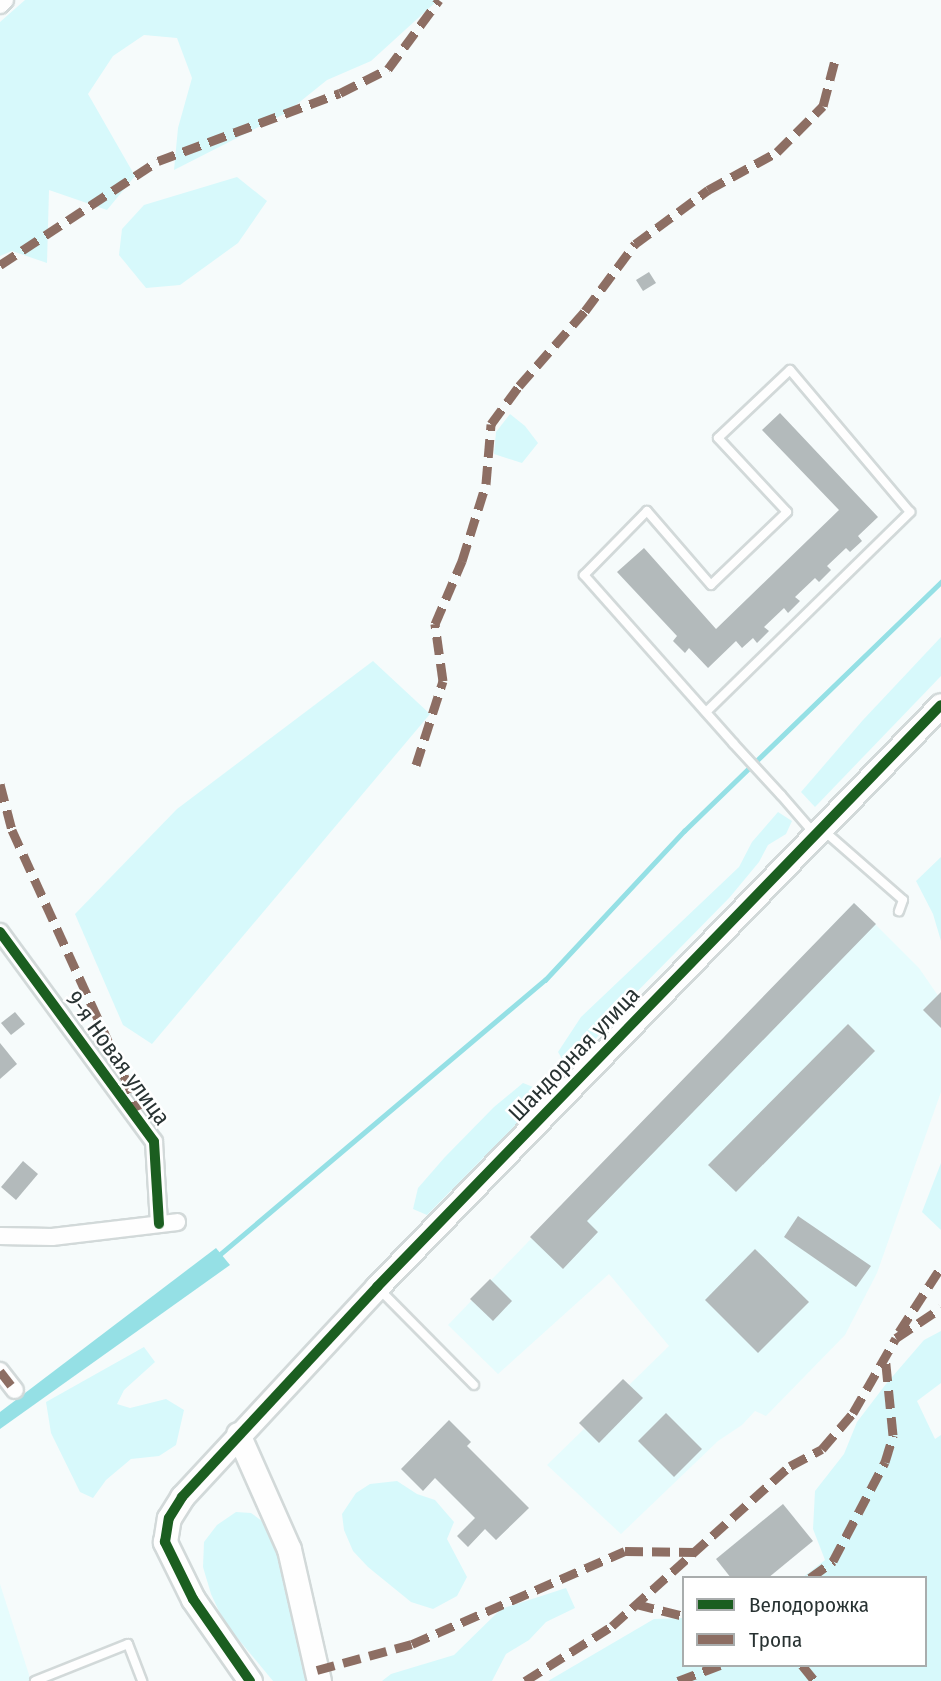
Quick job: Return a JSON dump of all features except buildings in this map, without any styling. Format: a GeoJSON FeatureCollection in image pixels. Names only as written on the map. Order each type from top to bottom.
{"type":"FeatureCollection","features":[{"type":"Feature","properties":{"kind":"street"},"geometry":{"type":"LineString","coordinates":[[0,5],[5,0]]}},
{"type":"Feature","properties":{"kind":"street","name":"Шандорная улица"},"geometry":{"type":"LineString","coordinates":[[250,1681],[193,1599],[165,1542],[169,1518],[182,1497],[377,1287],[941,705]]}},
{"type":"Feature","properties":{"kind":"street","name":"9-я Новая улица"},"geometry":{"type":"LineString","coordinates":[[0,932],[154,1142],[159,1224]]}},
{"type":"Feature","properties":{"kind":"street"},"geometry":{"type":"LineString","coordinates":[[0,1236],[52,1237],[177,1222]]}},
{"type":"Feature","properties":{"kind":"street"},"geometry":{"type":"LineString","coordinates":[[0,1371],[15,1390]]}},
{"type":"Feature","properties":{"kind":"street"},"geometry":{"type":"LineString","coordinates":[[238,1434],[289,1549],[319,1681]]}},
{"type":"Feature","properties":{"kind":"lane"},"geometry":{"type":"LineString","coordinates":[[706,712],[910,512],[790,370],[718,438],[787,512],[711,585],[647,511],[584,575],[706,712],[818,832],[903,900],[899,911]]}},
{"type":"Feature","properties":{"kind":"lane"},"geometry":{"type":"LineString","coordinates":[[377,1287],[474,1385]]}},
{"type":"Feature","properties":{"kind":"lane"},"geometry":{"type":"LineString","coordinates":[[35,1681],[128,1644],[142,1681]]}},
{"type":"Feature","properties":{"kind":"shaded area"},"geometry":{"type":"Polygon","coordinates":[[[25,0],[438,0],[371,61],[327,80],[286,113],[174,170],[178,128],[192,78],[177,38],[144,35],[113,56],[88,94],[135,176],[107,210],[49,190],[47,263],[12,251],[0,256],[0,22],[25,0]]]}},
{"type":"Feature","properties":{"kind":"shaded area"},"geometry":{"type":"Polygon","coordinates":[[[237,177],[267,201],[238,243],[180,285],[146,288],[119,255],[122,229],[144,205],[237,177]]]}},
{"type":"Feature","properties":{"kind":"shaded area"},"geometry":{"type":"Polygon","coordinates":[[[510,414],[525,426],[538,443],[522,463],[494,454],[496,432],[510,414]]]}},
{"type":"Feature","properties":{"kind":"shaded area"},"geometry":{"type":"Polygon","coordinates":[[[941,637],[941,676],[815,807],[801,792],[863,720],[941,637]]]}},
{"type":"Feature","properties":{"kind":"shaded area"},"geometry":{"type":"Polygon","coordinates":[[[373,661],[430,714],[152,1044],[123,1025],[75,914],[177,809],[373,661]]]}},
{"type":"Feature","properties":{"kind":"shaded area"},"geometry":{"type":"Polygon","coordinates":[[[778,812],[792,821],[786,834],[768,845],[759,862],[730,897],[623,1006],[569,1071],[558,1052],[581,1017],[739,867],[752,842],[778,812]]]}},
{"type":"Feature","properties":{"kind":"shaded area"},"geometry":{"type":"Polygon","coordinates":[[[941,857],[941,941],[933,914],[916,881],[941,857]]]}},
{"type":"Feature","properties":{"kind":"shaded area"},"geometry":{"type":"Polygon","coordinates":[[[854,903],[919,968],[941,1000],[941,1092],[877,1273],[845,1335],[766,1416],[755,1411],[742,1425],[718,1441],[621,1534],[547,1465],[669,1346],[609,1274],[498,1374],[448,1325],[854,903]]]}},
{"type":"Feature","properties":{"kind":"shaded area"},"geometry":{"type":"Polygon","coordinates":[[[523,1083],[538,1089],[542,1098],[427,1215],[413,1209],[418,1188],[445,1157],[494,1107],[523,1083]]]}},
{"type":"Feature","properties":{"kind":"shaded area"},"geometry":{"type":"Polygon","coordinates":[[[941,1163],[941,1230],[922,1212],[941,1163]]]}},
{"type":"Feature","properties":{"kind":"shaded area"},"geometry":{"type":"Polygon","coordinates":[[[941,1331],[941,1383],[917,1401],[935,1439],[941,1435],[941,1681],[548,1681],[654,1619],[682,1618],[682,1667],[927,1667],[927,1576],[805,1576],[825,1560],[813,1529],[815,1491],[844,1454],[857,1422],[924,1340],[941,1331]]]}},
{"type":"Feature","properties":{"kind":"shaded area"},"geometry":{"type":"Polygon","coordinates":[[[144,1347],[155,1362],[124,1390],[117,1404],[130,1408],[166,1399],[184,1410],[176,1445],[159,1456],[131,1459],[106,1480],[93,1498],[80,1492],[51,1433],[46,1402],[144,1347]]]}},
{"type":"Feature","properties":{"kind":"shaded area"},"geometry":{"type":"Polygon","coordinates":[[[397,1481],[417,1494],[435,1500],[454,1522],[447,1539],[467,1577],[457,1596],[433,1609],[411,1602],[368,1567],[353,1551],[344,1530],[342,1514],[356,1493],[370,1484],[397,1481]]]}},
{"type":"Feature","properties":{"kind":"shaded area"},"geometry":{"type":"Polygon","coordinates":[[[236,1512],[251,1513],[269,1526],[278,1550],[307,1681],[273,1681],[224,1622],[211,1594],[203,1567],[204,1542],[217,1525],[236,1512]]]}},
{"type":"Feature","properties":{"kind":"shaded area"},"geometry":{"type":"Polygon","coordinates":[[[0,1584],[31,1681],[0,1681],[0,1584]]]}},
{"type":"Feature","properties":{"kind":"shaded area"},"geometry":{"type":"Polygon","coordinates":[[[566,1588],[575,1608],[546,1622],[529,1640],[506,1654],[492,1681],[382,1681],[391,1674],[454,1655],[501,1609],[566,1588]]]}},
{"type":"Feature","properties":{"kind":"water"},"geometry":{"type":"Polygon","coordinates":[[[216,1248],[230,1265],[0,1429],[0,1412],[216,1248]]]}},
{"type":"Feature","properties":{"kind":"waterway"},"geometry":{"type":"LineString","coordinates":[[218,1256],[545,980],[684,831],[941,582]]}},
{"type":"Feature","properties":{"kind":"marked path"},"geometry":{"type":"LineString","coordinates":[[0,265],[158,161],[340,93],[388,69],[439,0]]}},
{"type":"Feature","properties":{"kind":"marked path"},"geometry":{"type":"LineString","coordinates":[[416,765],[443,681],[435,624],[462,561],[486,484],[491,424],[519,386],[585,311],[635,244],[708,190],[777,152],[823,106],[835,60]]}},
{"type":"Feature","properties":{"kind":"marked path"},"geometry":{"type":"LineString","coordinates":[[0,784],[12,830],[139,1109]]}},
{"type":"Feature","properties":{"kind":"marked path"},"geometry":{"type":"LineString","coordinates":[[899,1332],[941,1267]]}},
{"type":"Feature","properties":{"kind":"marked path"},"geometry":{"type":"LineString","coordinates":[[525,1681],[612,1626],[790,1466],[822,1449],[853,1413],[896,1338],[941,1308]]}},
{"type":"Feature","properties":{"kind":"marked path"},"geometry":{"type":"LineString","coordinates":[[813,1576],[833,1561],[885,1462],[893,1435],[885,1355]]}},
{"type":"Feature","properties":{"kind":"marked path"},"geometry":{"type":"LineString","coordinates":[[0,1371],[15,1390]]}},
{"type":"Feature","properties":{"kind":"marked path"},"geometry":{"type":"LineString","coordinates":[[317,1670],[412,1644],[625,1551],[695,1552]]}},
{"type":"Feature","properties":{"kind":"marked path"},"geometry":{"type":"LineString","coordinates":[[636,1604],[682,1616]]}},
{"type":"Feature","properties":{"kind":"marked path"},"geometry":{"type":"LineString","coordinates":[[678,1681],[715,1667]]}},
{"type":"Feature","properties":{"kind":"marked path"},"geometry":{"type":"LineString","coordinates":[[804,1667],[815,1681]]}},
{"type":"Feature","properties":{"kind":"cycle path"},"geometry":{"type":"LineString","coordinates":[[250,1681],[193,1599],[165,1542],[169,1518],[182,1497],[377,1287],[941,705]]}},
{"type":"Feature","properties":{"kind":"cycle path"},"geometry":{"type":"LineString","coordinates":[[0,932],[154,1142],[159,1224]]}}]}
